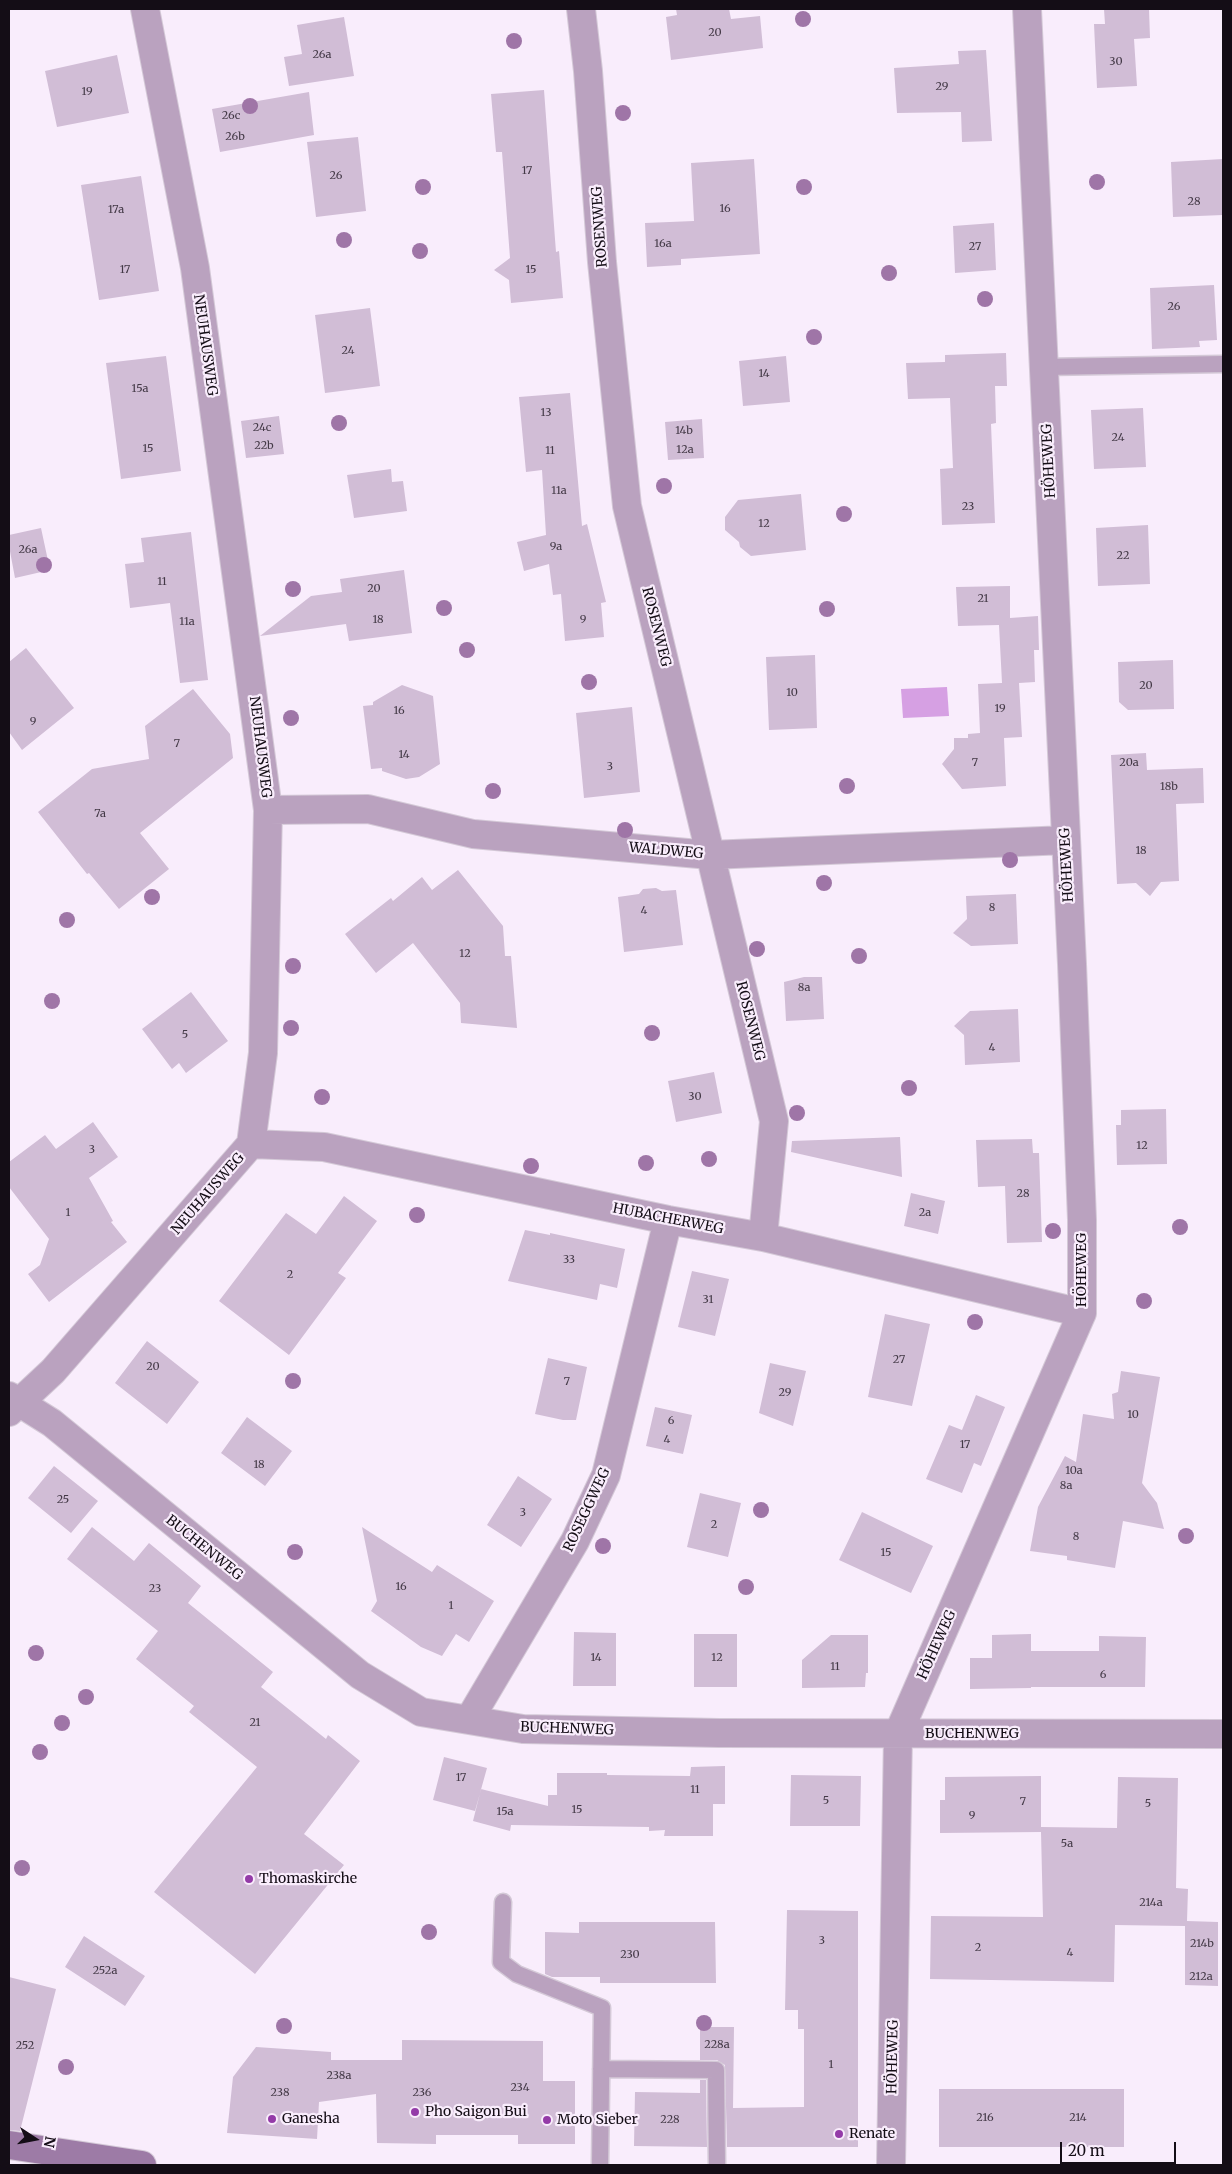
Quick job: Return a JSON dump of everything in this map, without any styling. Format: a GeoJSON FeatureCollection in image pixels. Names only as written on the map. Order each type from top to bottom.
{"type":"FeatureCollection","features":[{"type":"Feature","properties":{"kind":"main road"},"geometry":{"type":"LineString","coordinates":[[9,2145],[142,2165]]}},
{"type":"Feature","properties":{"kind":"street","name":"NEUHAUSWEG"},"geometry":{"type":"LineString","coordinates":[[12,1404],[53,1371],[251,1144],[263,1053],[268,810],[194,268],[145,9]]}},
{"type":"Feature","properties":{"kind":"street","name":"ROSENWEG"},"geometry":{"type":"LineString","coordinates":[[581,9],[588,72],[602,262],[627,506],[774,1122],[763,1237]]}},
{"type":"Feature","properties":{"kind":"street","name":"HÖHEWEG"},"geometry":{"type":"LineString","coordinates":[[891,2165],[898,1734],[1082,1313],[1082,1220],[1066,840],[1027,9]]}},
{"type":"Feature","properties":{"kind":"street","name":"WALDWEG"},"geometry":{"type":"LineString","coordinates":[[268,810],[368,809],[473,834],[710,855],[1066,840]]}},
{"type":"Feature","properties":{"kind":"street","name":"HUBACHERWEG"},"geometry":{"type":"LineString","coordinates":[[251,1144],[324,1147],[668,1220],[763,1237],[1082,1313]]}},
{"type":"Feature","properties":{"kind":"street","name":"ROSEGGWEG"},"geometry":{"type":"LineString","coordinates":[[469,1720],[576,1541],[606,1475],[668,1220]]}},
{"type":"Feature","properties":{"kind":"street","name":"BUCHENWEG"},"geometry":{"type":"LineString","coordinates":[[12,1404],[52,1423],[360,1675],[421,1712],[523,1729],[718,1733],[1223,1734]]}},
{"type":"Feature","properties":{"kind":"lane"},"geometry":{"type":"LineString","coordinates":[[1044,367],[1223,364]]}},
{"type":"Feature","properties":{"kind":"lane"},"geometry":{"type":"LineString","coordinates":[[503,1902],[502,1962],[517,1974],[602,2008],[600,2165]]}},
{"type":"Feature","properties":{"kind":"lane"},"geometry":{"type":"LineString","coordinates":[[601,2069],[716,2070],[717,2165]]}},
{"type":"Feature","properties":{"kind":"shaded area"},"geometry":{"type":"Polygon","coordinates":[[[947,687],[949,716],[903,718],[901,689],[947,687]]]}},
{"type":"Feature","properties":{"kind":"building"},"geometry":{"type":"Polygon","coordinates":[[[676,9],[729,9],[731,19],[760,16],[763,48],[671,60],[666,17],[677,15],[676,9]]]}},
{"type":"Feature","properties":{"kind":"building"},"geometry":{"type":"Polygon","coordinates":[[[1104,9],[1149,9],[1150,38],[1134,39],[1137,86],[1097,88],[1094,24],[1105,24],[1104,9]]]}},
{"type":"Feature","properties":{"kind":"building"},"geometry":{"type":"Polygon","coordinates":[[[344,17],[354,76],[289,86],[284,57],[302,54],[297,25],[344,17]]]}},
{"type":"Feature","properties":{"kind":"building"},"geometry":{"type":"Polygon","coordinates":[[[986,50],[992,141],[962,142],[961,112],[897,113],[894,68],[959,64],[958,51],[986,50]]]}},
{"type":"Feature","properties":{"kind":"building"},"geometry":{"type":"Polygon","coordinates":[[[117,55],[129,113],[57,127],[45,71],[117,55]]]}},
{"type":"Feature","properties":{"kind":"building"},"geometry":{"type":"Polygon","coordinates":[[[544,90],[556,252],[559,251],[563,298],[511,303],[509,280],[494,270],[510,258],[502,152],[496,152],[491,94],[544,90]]]}},
{"type":"Feature","properties":{"kind":"building"},"geometry":{"type":"Polygon","coordinates":[[[309,92],[314,135],[220,152],[212,109],[309,92]]]}},
{"type":"Feature","properties":{"kind":"building"},"geometry":{"type":"Polygon","coordinates":[[[358,137],[366,211],[316,217],[307,142],[358,137]]]}},
{"type":"Feature","properties":{"kind":"building"},"geometry":{"type":"Polygon","coordinates":[[[754,159],[760,254],[681,259],[681,265],[647,267],[645,223],[694,221],[691,163],[754,159]]]}},
{"type":"Feature","properties":{"kind":"building"},"geometry":{"type":"Polygon","coordinates":[[[1223,159],[1223,215],[1173,217],[1171,162],[1223,159]]]}},
{"type":"Feature","properties":{"kind":"building"},"geometry":{"type":"Polygon","coordinates":[[[141,176],[159,291],[99,300],[81,185],[141,176]]]}},
{"type":"Feature","properties":{"kind":"building"},"geometry":{"type":"Polygon","coordinates":[[[994,223],[996,270],[955,273],[953,226],[994,223]]]}},
{"type":"Feature","properties":{"kind":"building"},"geometry":{"type":"Polygon","coordinates":[[[1214,285],[1217,340],[1199,341],[1200,347],[1152,349],[1150,288],[1214,285]]]}},
{"type":"Feature","properties":{"kind":"building"},"geometry":{"type":"Polygon","coordinates":[[[370,308],[380,386],[325,393],[315,315],[370,308]]]}},
{"type":"Feature","properties":{"kind":"building"},"geometry":{"type":"Polygon","coordinates":[[[1006,353],[1007,386],[995,386],[996,423],[991,424],[995,523],[942,525],[940,469],[953,468],[950,398],[908,399],[906,363],[945,362],[945,355],[1006,353]]]}},
{"type":"Feature","properties":{"kind":"building"},"geometry":{"type":"Polygon","coordinates":[[[166,356],[181,471],[121,479],[106,363],[166,356]]]}},
{"type":"Feature","properties":{"kind":"building"},"geometry":{"type":"Polygon","coordinates":[[[786,356],[790,402],[743,406],[739,361],[786,356]]]}},
{"type":"Feature","properties":{"kind":"building"},"geometry":{"type":"Polygon","coordinates":[[[570,393],[582,526],[587,524],[606,602],[601,603],[604,637],[565,641],[561,594],[553,595],[549,564],[524,571],[517,542],[546,535],[542,470],[526,472],[519,397],[570,393]]]}},
{"type":"Feature","properties":{"kind":"building"},"geometry":{"type":"Polygon","coordinates":[[[1143,408],[1146,467],[1094,469],[1091,410],[1143,408]]]}},
{"type":"Feature","properties":{"kind":"building"},"geometry":{"type":"Polygon","coordinates":[[[279,416],[284,454],[246,458],[241,421],[279,416]]]}},
{"type":"Feature","properties":{"kind":"building"},"geometry":{"type":"Polygon","coordinates":[[[702,419],[704,458],[668,460],[665,422],[702,419]]]}},
{"type":"Feature","properties":{"kind":"building"},"geometry":{"type":"Polygon","coordinates":[[[391,469],[392,482],[403,481],[407,511],[354,518],[347,475],[391,469]]]}},
{"type":"Feature","properties":{"kind":"building"},"geometry":{"type":"Polygon","coordinates":[[[801,494],[806,550],[751,556],[725,530],[725,517],[738,500],[801,494]]]}},
{"type":"Feature","properties":{"kind":"building"},"geometry":{"type":"Polygon","coordinates":[[[1148,525],[1150,584],[1098,586],[1096,528],[1148,525]]]}},
{"type":"Feature","properties":{"kind":"building"},"geometry":{"type":"Polygon","coordinates":[[[41,528],[50,570],[15,578],[9,546],[9,535],[41,528]]]}},
{"type":"Feature","properties":{"kind":"building"},"geometry":{"type":"Polygon","coordinates":[[[191,532],[208,680],[180,683],[170,603],[130,608],[125,564],[144,562],[141,538],[191,532]]]}},
{"type":"Feature","properties":{"kind":"building"},"geometry":{"type":"Polygon","coordinates":[[[404,570],[412,633],[349,641],[346,624],[260,636],[311,596],[342,592],[340,579],[404,570]]]}},
{"type":"Feature","properties":{"kind":"building"},"geometry":{"type":"Polygon","coordinates":[[[1010,586],[1010,618],[1038,616],[1039,650],[1034,650],[1035,682],[1019,683],[1022,737],[1004,738],[1006,786],[962,789],[942,764],[954,749],[954,738],[968,738],[968,734],[980,733],[978,684],[1002,683],[999,625],[958,626],[956,587],[1010,586]]]}},
{"type":"Feature","properties":{"kind":"building"},"geometry":{"type":"Polygon","coordinates":[[[26,648],[74,708],[22,750],[9,732],[9,662],[26,648]]]}},
{"type":"Feature","properties":{"kind":"building"},"geometry":{"type":"Polygon","coordinates":[[[815,655],[817,728],[769,730],[766,657],[815,655]]]}},
{"type":"Feature","properties":{"kind":"building"},"geometry":{"type":"Polygon","coordinates":[[[1173,660],[1174,709],[1128,710],[1119,702],[1118,662],[1173,660]]]}},
{"type":"Feature","properties":{"kind":"building"},"geometry":{"type":"Polygon","coordinates":[[[402,685],[433,696],[440,764],[419,777],[406,779],[382,771],[382,768],[371,769],[363,706],[373,705],[373,702],[402,685]]]}},
{"type":"Feature","properties":{"kind":"building"},"geometry":{"type":"Polygon","coordinates":[[[193,689],[230,734],[233,758],[140,833],[169,869],[119,909],[89,873],[87,874],[38,812],[92,769],[149,759],[145,726],[193,689]]]}},
{"type":"Feature","properties":{"kind":"building"},"geometry":{"type":"Polygon","coordinates":[[[632,707],[640,792],[584,798],[576,713],[632,707]]]}},
{"type":"Feature","properties":{"kind":"building"},"geometry":{"type":"Polygon","coordinates":[[[1146,753],[1147,770],[1203,768],[1204,803],[1176,804],[1179,881],[1161,882],[1150,896],[1136,883],[1117,884],[1111,755],[1146,753]]]}},
{"type":"Feature","properties":{"kind":"building"},"geometry":{"type":"Polygon","coordinates":[[[458,870],[503,926],[505,956],[511,956],[517,1028],[461,1023],[460,1003],[413,943],[376,973],[345,934],[391,898],[393,901],[422,877],[432,890],[458,870]]]}},
{"type":"Feature","properties":{"kind":"building"},"geometry":{"type":"Polygon","coordinates":[[[656,888],[662,891],[676,890],[683,945],[624,952],[618,897],[639,894],[643,889],[656,888]]]}},
{"type":"Feature","properties":{"kind":"building"},"geometry":{"type":"Polygon","coordinates":[[[1016,894],[1018,944],[971,946],[953,933],[967,919],[966,896],[1016,894]]]}},
{"type":"Feature","properties":{"kind":"building"},"geometry":{"type":"Polygon","coordinates":[[[804,977],[822,977],[824,1019],[786,1021],[784,982],[804,977]]]}},
{"type":"Feature","properties":{"kind":"building"},"geometry":{"type":"Polygon","coordinates":[[[191,992],[228,1041],[186,1073],[179,1063],[172,1069],[142,1029],[191,992]]]}},
{"type":"Feature","properties":{"kind":"building"},"geometry":{"type":"Polygon","coordinates":[[[1018,1009],[1020,1062],[965,1065],[964,1035],[954,1026],[970,1011],[1018,1009]]]}},
{"type":"Feature","properties":{"kind":"building"},"geometry":{"type":"Polygon","coordinates":[[[714,1072],[722,1113],[676,1122],[668,1081],[714,1072]]]}},
{"type":"Feature","properties":{"kind":"building"},"geometry":{"type":"Polygon","coordinates":[[[1166,1109],[1167,1164],[1117,1165],[1116,1125],[1121,1125],[1121,1110],[1166,1109]]]}},
{"type":"Feature","properties":{"kind":"building"},"geometry":{"type":"Polygon","coordinates":[[[93,1122],[118,1157],[89,1178],[113,1221],[111,1222],[127,1242],[49,1302],[28,1274],[40,1265],[49,1239],[9,1187],[9,1162],[45,1135],[56,1149],[93,1122]]]}},
{"type":"Feature","properties":{"kind":"building"},"geometry":{"type":"Polygon","coordinates":[[[900,1137],[902,1177],[791,1152],[792,1141],[900,1137]]]}},
{"type":"Feature","properties":{"kind":"building"},"geometry":{"type":"Polygon","coordinates":[[[1032,1139],[1033,1153],[1039,1153],[1042,1242],[1007,1243],[1005,1186],[978,1187],[976,1140],[1032,1139]]]}},
{"type":"Feature","properties":{"kind":"building"},"geometry":{"type":"Polygon","coordinates":[[[911,1193],[945,1201],[938,1234],[904,1226],[911,1193]]]}},
{"type":"Feature","properties":{"kind":"building"},"geometry":{"type":"Polygon","coordinates":[[[344,1196],[377,1221],[338,1273],[346,1278],[289,1355],[219,1301],[286,1213],[316,1234],[344,1196]]]}},
{"type":"Feature","properties":{"kind":"building"},"geometry":{"type":"Polygon","coordinates":[[[525,1230],[550,1235],[550,1233],[625,1249],[617,1288],[600,1284],[597,1300],[508,1281],[525,1230]]]}},
{"type":"Feature","properties":{"kind":"building"},"geometry":{"type":"Polygon","coordinates":[[[692,1271],[729,1279],[715,1336],[678,1327],[692,1271]]]}},
{"type":"Feature","properties":{"kind":"building"},"geometry":{"type":"Polygon","coordinates":[[[885,1314],[930,1324],[912,1406],[868,1397],[885,1314]]]}},
{"type":"Feature","properties":{"kind":"building"},"geometry":{"type":"Polygon","coordinates":[[[147,1341],[199,1382],[167,1424],[115,1383],[147,1341]]]}},
{"type":"Feature","properties":{"kind":"building"},"geometry":{"type":"Polygon","coordinates":[[[548,1358],[587,1367],[576,1420],[563,1420],[535,1414],[548,1358]]]}},
{"type":"Feature","properties":{"kind":"building"},"geometry":{"type":"Polygon","coordinates":[[[770,1363],[806,1371],[793,1426],[759,1413],[770,1363]]]}},
{"type":"Feature","properties":{"kind":"building"},"geometry":{"type":"Polygon","coordinates":[[[1121,1371],[1160,1377],[1142,1483],[1157,1503],[1164,1529],[1123,1521],[1115,1568],[1067,1560],[1067,1556],[1030,1551],[1038,1507],[1065,1456],[1076,1462],[1083,1414],[1114,1419],[1112,1394],[1118,1392],[1121,1371]]]}},
{"type":"Feature","properties":{"kind":"building"},"geometry":{"type":"Polygon","coordinates":[[[976,1395],[1005,1407],[981,1466],[974,1463],[962,1493],[926,1479],[949,1425],[962,1430],[976,1395]]]}},
{"type":"Feature","properties":{"kind":"building"},"geometry":{"type":"Polygon","coordinates":[[[655,1407],[692,1415],[683,1454],[646,1446],[655,1407]]]}},
{"type":"Feature","properties":{"kind":"building"},"geometry":{"type":"Polygon","coordinates":[[[247,1417],[292,1451],[265,1486],[221,1453],[247,1417]]]}},
{"type":"Feature","properties":{"kind":"building"},"geometry":{"type":"Polygon","coordinates":[[[54,1466],[98,1501],[71,1533],[28,1498],[54,1466]]]}},
{"type":"Feature","properties":{"kind":"building"},"geometry":{"type":"Polygon","coordinates":[[[518,1476],[552,1499],[521,1547],[487,1525],[518,1476]]]}},
{"type":"Feature","properties":{"kind":"building"},"geometry":{"type":"Polygon","coordinates":[[[700,1493],[741,1503],[728,1557],[687,1547],[700,1493]]]}},
{"type":"Feature","properties":{"kind":"building"},"geometry":{"type":"Polygon","coordinates":[[[862,1512],[933,1546],[911,1593],[839,1560],[862,1512]]]}},
{"type":"Feature","properties":{"kind":"building"},"geometry":{"type":"Polygon","coordinates":[[[92,1527],[134,1561],[149,1543],[201,1586],[188,1603],[273,1672],[261,1687],[326,1739],[328,1735],[360,1761],[304,1834],[344,1865],[255,1974],[154,1892],[257,1767],[189,1712],[194,1706],[136,1659],[158,1631],[67,1559],[92,1527]]]}},
{"type":"Feature","properties":{"kind":"building"},"geometry":{"type":"Polygon","coordinates":[[[362,1527],[432,1572],[437,1565],[494,1601],[469,1642],[456,1634],[442,1656],[421,1647],[371,1611],[377,1601],[362,1527]]]}},
{"type":"Feature","properties":{"kind":"building"},"geometry":{"type":"Polygon","coordinates":[[[574,1632],[616,1633],[616,1686],[573,1686],[574,1632]]]}},
{"type":"Feature","properties":{"kind":"building"},"geometry":{"type":"Polygon","coordinates":[[[694,1634],[737,1634],[737,1687],[694,1687],[694,1634]]]}},
{"type":"Feature","properties":{"kind":"building"},"geometry":{"type":"Polygon","coordinates":[[[1031,1634],[1031,1651],[1099,1651],[1099,1636],[1146,1637],[1145,1687],[970,1689],[970,1658],[992,1658],[992,1635],[1031,1634]]]}},
{"type":"Feature","properties":{"kind":"building"},"geometry":{"type":"Polygon","coordinates":[[[831,1635],[868,1635],[868,1673],[866,1673],[865,1687],[802,1688],[802,1660],[831,1635]]]}},
{"type":"Feature","properties":{"kind":"building"},"geometry":{"type":"Polygon","coordinates":[[[444,1757],[487,1768],[475,1811],[433,1800],[444,1757]]]}},
{"type":"Feature","properties":{"kind":"building"},"geometry":{"type":"Polygon","coordinates":[[[725,1766],[725,1804],[713,1804],[713,1836],[664,1836],[665,1830],[649,1831],[649,1827],[511,1825],[510,1831],[473,1821],[481,1789],[548,1806],[548,1795],[557,1795],[557,1773],[690,1776],[691,1767],[725,1766]]]}},
{"type":"Feature","properties":{"kind":"building"},"geometry":{"type":"Polygon","coordinates":[[[791,1775],[861,1776],[860,1826],[790,1826],[791,1775]]]}},
{"type":"Feature","properties":{"kind":"building"},"geometry":{"type":"Polygon","coordinates":[[[1041,1776],[1041,1827],[1117,1828],[1118,1777],[1178,1778],[1176,1888],[1188,1889],[1187,1921],[1218,1922],[1218,1986],[1185,1985],[1185,1926],[1115,1925],[1114,1982],[930,1979],[931,1916],[1043,1917],[1041,1832],[940,1833],[940,1800],[945,1800],[945,1777],[1041,1776]]]}},
{"type":"Feature","properties":{"kind":"building"},"geometry":{"type":"Polygon","coordinates":[[[787,1910],[858,1911],[858,2147],[727,2147],[725,2065],[717,2060],[700,2060],[700,2027],[734,2027],[733,2108],[804,2107],[804,2029],[798,2029],[798,2010],[785,2010],[787,1910]]]}},
{"type":"Feature","properties":{"kind":"building"},"geometry":{"type":"Polygon","coordinates":[[[579,1922],[715,1922],[716,1983],[600,1983],[600,1977],[552,1977],[545,1974],[545,1932],[579,1933],[579,1922]]]}},
{"type":"Feature","properties":{"kind":"building"},"geometry":{"type":"Polygon","coordinates":[[[84,1936],[145,1976],[125,2006],[65,1967],[84,1936]]]}},
{"type":"Feature","properties":{"kind":"building"},"geometry":{"type":"Polygon","coordinates":[[[9,1977],[56,1989],[20,2131],[9,2130],[9,1977]]]}},
{"type":"Feature","properties":{"kind":"building"},"geometry":{"type":"Polygon","coordinates":[[[402,2040],[543,2041],[543,2081],[575,2081],[575,2144],[518,2144],[518,2135],[436,2135],[436,2144],[377,2143],[376,2094],[319,2102],[317,2139],[227,2133],[233,2077],[256,2047],[331,2052],[331,2060],[402,2060],[402,2040]]]}},
{"type":"Feature","properties":{"kind":"building"},"geometry":{"type":"Polygon","coordinates":[[[700,2080],[706,2080],[707,2147],[634,2146],[635,2092],[700,2093],[700,2080]]]}},
{"type":"Feature","properties":{"kind":"building"},"geometry":{"type":"Polygon","coordinates":[[[939,2089],[1124,2089],[1124,2147],[939,2147],[939,2089]]]}},
{"type":"Feature","properties":{"kind":"place","name":"Thomaskirche"},"geometry":{"type":"Point","coordinates":[249,1879]}},
{"type":"Feature","properties":{"kind":"place","name":"Pho Saigon Bui"},"geometry":{"type":"Point","coordinates":[415,2112]}},
{"type":"Feature","properties":{"kind":"place","name":"Ganesha"},"geometry":{"type":"Point","coordinates":[272,2119]}},
{"type":"Feature","properties":{"kind":"place","name":"Moto Sieber"},"geometry":{"type":"Point","coordinates":[547,2120]}},
{"type":"Feature","properties":{"kind":"place","name":"Renate"},"geometry":{"type":"Point","coordinates":[839,2134]}}]}
